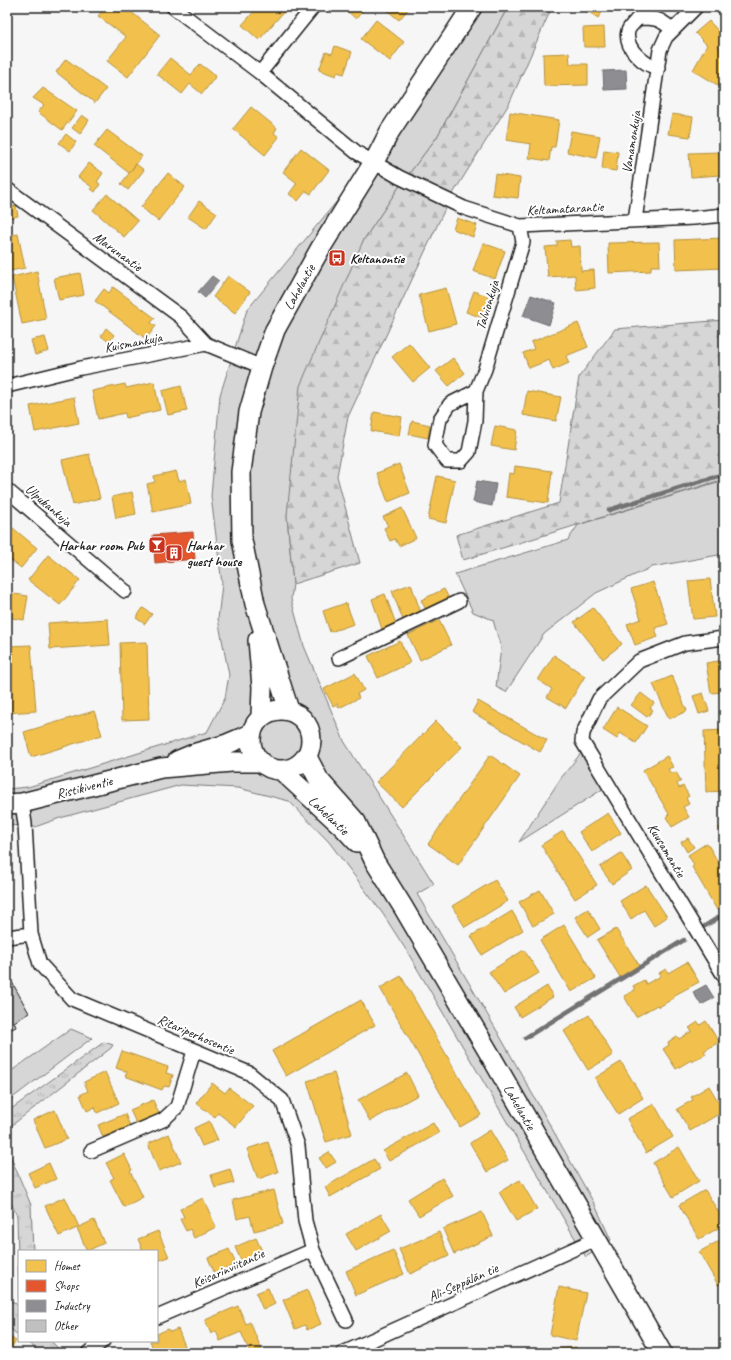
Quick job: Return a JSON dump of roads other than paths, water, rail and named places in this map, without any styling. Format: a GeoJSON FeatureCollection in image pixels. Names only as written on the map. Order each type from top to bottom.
{"type":"FeatureCollection","features":[{"type":"Feature","properties":{"kind":"main road","name":"Lahelantie"},"geometry":{"type":"LineString","coordinates":[[289,710],[255,604],[242,540],[241,472],[250,412],[262,367],[283,316],[320,249],[374,162],[390,131],[472,7]]}},
{"type":"Feature","properties":{"kind":"main road","name":"Lahelantie"},"geometry":{"type":"LineString","coordinates":[[255,604],[262,688],[261,716]]}},
{"type":"Feature","properties":{"kind":"main road"},"geometry":{"type":"LineString","coordinates":[[275,710],[289,710],[298,714],[310,729],[312,738],[311,748],[307,757],[296,767],[281,770],[269,768],[260,762],[252,749],[251,734],[255,724],[261,716],[275,710]]}},
{"type":"Feature","properties":{"kind":"main road","name":"Ristikiventie"},"geometry":{"type":"LineString","coordinates":[[161,768],[196,753],[227,744],[251,734]]}},
{"type":"Feature","properties":{"kind":"main road","name":"Lahelantie"},"geometry":{"type":"LineString","coordinates":[[307,757],[320,780],[356,822],[375,862],[489,1053],[662,1353]]}},
{"type":"Feature","properties":{"kind":"main road","name":"Ristikiventie"},"geometry":{"type":"LineString","coordinates":[[14,804],[161,768],[232,762],[260,762]]}},
{"type":"Feature","properties":{"kind":"main road","name":"Lahelantie"},"geometry":{"type":"LineString","coordinates":[[281,770],[344,828],[375,862]]}},
{"type":"Feature","properties":{"kind":"street"},"geometry":{"type":"LineString","coordinates":[[174,7],[260,72],[356,152],[374,162]]}},
{"type":"Feature","properties":{"kind":"street"},"geometry":{"type":"LineString","coordinates":[[260,72],[313,7]]}},
{"type":"Feature","properties":{"kind":"street","name":"Vanamonkuja"},"geometry":{"type":"LineString","coordinates":[[635,220],[660,50],[666,37],[696,7]]}},
{"type":"Feature","properties":{"kind":"street"},"geometry":{"type":"LineString","coordinates":[[658,68],[652,67],[634,53],[628,43],[628,30],[638,18],[649,18],[661,20],[673,30]]}},
{"type":"Feature","properties":{"kind":"street","name":"Keltamatarantie"},"geometry":{"type":"LineString","coordinates":[[374,162],[399,177],[464,208],[520,226],[694,218],[724,215]]}},
{"type":"Feature","properties":{"kind":"street","name":"Marunantie"},"geometry":{"type":"LineString","coordinates":[[7,189],[181,317],[206,344]]}},
{"type":"Feature","properties":{"kind":"street","name":"Talvionkuja"},"geometry":{"type":"LineString","coordinates":[[476,391],[450,404],[440,419],[435,445],[448,461],[460,461],[469,452],[475,421],[476,391],[485,368],[523,242],[520,226]]}},
{"type":"Feature","properties":{"kind":"street"},"geometry":{"type":"LineString","coordinates":[[206,344],[262,367]]}},
{"type":"Feature","properties":{"kind":"street","name":"Kuismankuja"},"geometry":{"type":"LineString","coordinates":[[7,386],[81,368],[206,344]]}},
{"type":"Feature","properties":{"kind":"street","name":"Ulpukankuja"},"geometry":{"type":"LineString","coordinates":[[7,490],[125,591]]}},
{"type":"Feature","properties":{"kind":"street"},"geometry":{"type":"LineString","coordinates":[[339,658],[459,601]]}},
{"type":"Feature","properties":{"kind":"street","name":"Kuusamantie"},"geometry":{"type":"LineString","coordinates":[[724,638],[685,643],[639,661],[599,699],[583,733],[582,741],[724,976]]}},
{"type":"Feature","properties":{"kind":"street","name":"Ritariperhosentie"},"geometry":{"type":"LineString","coordinates":[[14,804],[25,824],[31,934],[40,964],[72,999],[249,1073],[282,1100],[298,1146],[305,1221],[313,1250],[346,1320]]}},
{"type":"Feature","properties":{"kind":"street"},"geometry":{"type":"LineString","coordinates":[[7,937],[31,934]]}},
{"type":"Feature","properties":{"kind":"street"},"geometry":{"type":"LineString","coordinates":[[91,1151],[163,1120],[178,1107],[194,1051]]}},
{"type":"Feature","properties":{"kind":"street","name":"Ali-Seppälän tie"},"geometry":{"type":"LineString","coordinates":[[343,1353],[596,1239]]}},
{"type":"Feature","properties":{"kind":"street","name":"Keisarinviitantie"},"geometry":{"type":"LineString","coordinates":[[158,1317],[313,1250]]}},
{"type":"Feature","properties":{"kind":"street"},"geometry":{"type":"LineString","coordinates":[[88,1353],[102,1342]]}},
{"type":"Feature","properties":{"kind":"waterway"},"geometry":{"type":"LineString","coordinates":[[609,510],[724,474]]}},
{"type":"Feature","properties":{"kind":"waterway"},"geometry":{"type":"LineString","coordinates":[[705,926],[724,914]]}},
{"type":"Feature","properties":{"kind":"waterway"},"geometry":{"type":"LineString","coordinates":[[525,1038],[684,940]]}},
{"type":"Feature","properties":{"kind":"place","name":"Keltanontie"},"geometry":{"type":"Point","coordinates":[337,258]}},
{"type":"Feature","properties":{"kind":"place","name":"Harhar room Pub"},"geometry":{"type":"Point","coordinates":[157,545]}},
{"type":"Feature","properties":{"kind":"place","name":"Harhar guest house"},"geometry":{"type":"Point","coordinates":[174,553]}}]}
